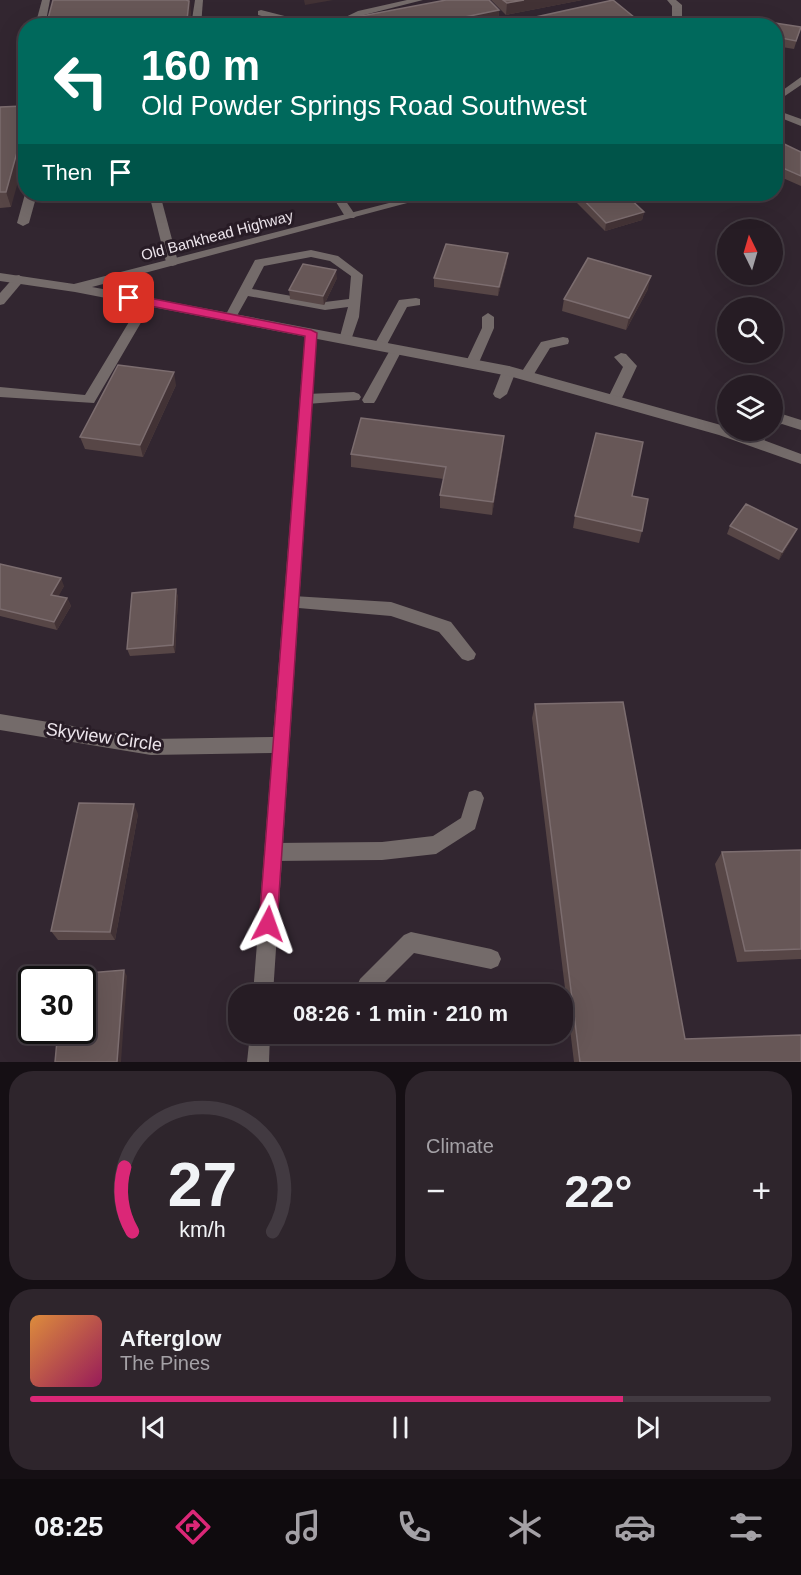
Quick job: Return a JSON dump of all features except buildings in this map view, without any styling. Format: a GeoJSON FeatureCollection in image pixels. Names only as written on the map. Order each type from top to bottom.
{"type":"FeatureCollection","features":[{"type":"Feature","properties":{"kind":"street"},"geometry":{"type":"LineString","coordinates":[[42,18],[46,0]]}},
{"type":"Feature","properties":{"kind":"street"},"geometry":{"type":"LineString","coordinates":[[197,18],[199,0]]}},
{"type":"Feature","properties":{"kind":"street"},"geometry":{"type":"LineString","coordinates":[[349,18],[361,13],[419,0]]}},
{"type":"Feature","properties":{"kind":"street"},"geometry":{"type":"LineString","coordinates":[[671,0],[677,5],[677,18]]}},
{"type":"Feature","properties":{"kind":"street"},"geometry":{"type":"LineString","coordinates":[[261,13],[281,18]]}},
{"type":"Feature","properties":{"kind":"street"},"geometry":{"type":"LineString","coordinates":[[783,94],[801,80]]}},
{"type":"Feature","properties":{"kind":"street"},"geometry":{"type":"LineString","coordinates":[[0,114],[18,113]]}},
{"type":"Feature","properties":{"kind":"street"},"geometry":{"type":"LineString","coordinates":[[783,116],[801,123]]}},
{"type":"Feature","properties":{"kind":"street"},"geometry":{"type":"LineString","coordinates":[[23,223],[29,201]]}},
{"type":"Feature","properties":{"kind":"street"},"geometry":{"type":"LineString","coordinates":[[156,201],[172,262]]}},
{"type":"Feature","properties":{"kind":"street"},"geometry":{"type":"LineString","coordinates":[[340,201],[350,216]]}},
{"type":"Feature","properties":{"kind":"street","name":"Old Bankhead Highway"},"geometry":{"type":"LineString","coordinates":[[75,288],[408,201]]}},
{"type":"Feature","properties":{"kind":"street"},"geometry":{"type":"LineString","coordinates":[[230,318],[260,263],[309,251],[344,261],[357,275],[353,317],[345,340]]}},
{"type":"Feature","properties":{"kind":"street"},"geometry":{"type":"LineString","coordinates":[[0,277],[75,288],[509,371],[717,428]]}},
{"type":"Feature","properties":{"kind":"street"},"geometry":{"type":"LineString","coordinates":[[0,301],[19,279]]}},
{"type":"Feature","properties":{"kind":"street"},"geometry":{"type":"LineString","coordinates":[[244,291],[325,306],[354,302]]}},
{"type":"Feature","properties":{"kind":"street"},"geometry":{"type":"LineString","coordinates":[[0,392],[89,400],[147,302]]}},
{"type":"Feature","properties":{"kind":"street"},"geometry":{"type":"LineString","coordinates":[[379,346],[403,303],[416,302]]}},
{"type":"Feature","properties":{"kind":"street"},"geometry":{"type":"LineString","coordinates":[[472,364],[488,328],[488,317]]}},
{"type":"Feature","properties":{"kind":"street"},"geometry":{"type":"LineString","coordinates":[[264,984],[311,333]]}},
{"type":"Feature","properties":{"kind":"street"},"geometry":{"type":"LineString","coordinates":[[526,376],[546,345],[563,342]]}},
{"type":"Feature","properties":{"kind":"street"},"geometry":{"type":"LineString","coordinates":[[369,400],[396,350]]}},
{"type":"Feature","properties":{"kind":"street"},"geometry":{"type":"LineString","coordinates":[[614,400],[630,366],[621,357]]}},
{"type":"Feature","properties":{"kind":"street"},"geometry":{"type":"LineString","coordinates":[[500,394],[509,371]]}},
{"type":"Feature","properties":{"kind":"street"},"geometry":{"type":"LineString","coordinates":[[307,399],[354,397]]}},
{"type":"Feature","properties":{"kind":"street"},"geometry":{"type":"LineString","coordinates":[[783,418],[801,425]]}},
{"type":"Feature","properties":{"kind":"street"},"geometry":{"type":"LineString","coordinates":[[767,441],[801,459]]}},
{"type":"Feature","properties":{"kind":"street"},"geometry":{"type":"LineString","coordinates":[[292,602],[391,609],[445,627],[468,654]]}},
{"type":"Feature","properties":{"kind":"street","name":"Skyview Circle"},"geometry":{"type":"LineString","coordinates":[[0,722],[151,747],[280,746]]}},
{"type":"Feature","properties":{"kind":"street"},"geometry":{"type":"LineString","coordinates":[[273,852],[382,851],[436,845],[469,823],[475,798]]}},
{"type":"Feature","properties":{"kind":"street"},"geometry":{"type":"LineString","coordinates":[[369,984],[411,942],[491,959]]}},
{"type":"Feature","properties":{"kind":"street"},"geometry":{"type":"LineString","coordinates":[[258,1062],[259,1044]]}},
{"type":"Feature","properties":{"kind":"route"},"geometry":{"type":"LineString","coordinates":[[129,298],[311,333],[291,636],[280,746],[268,924]]}}]}
